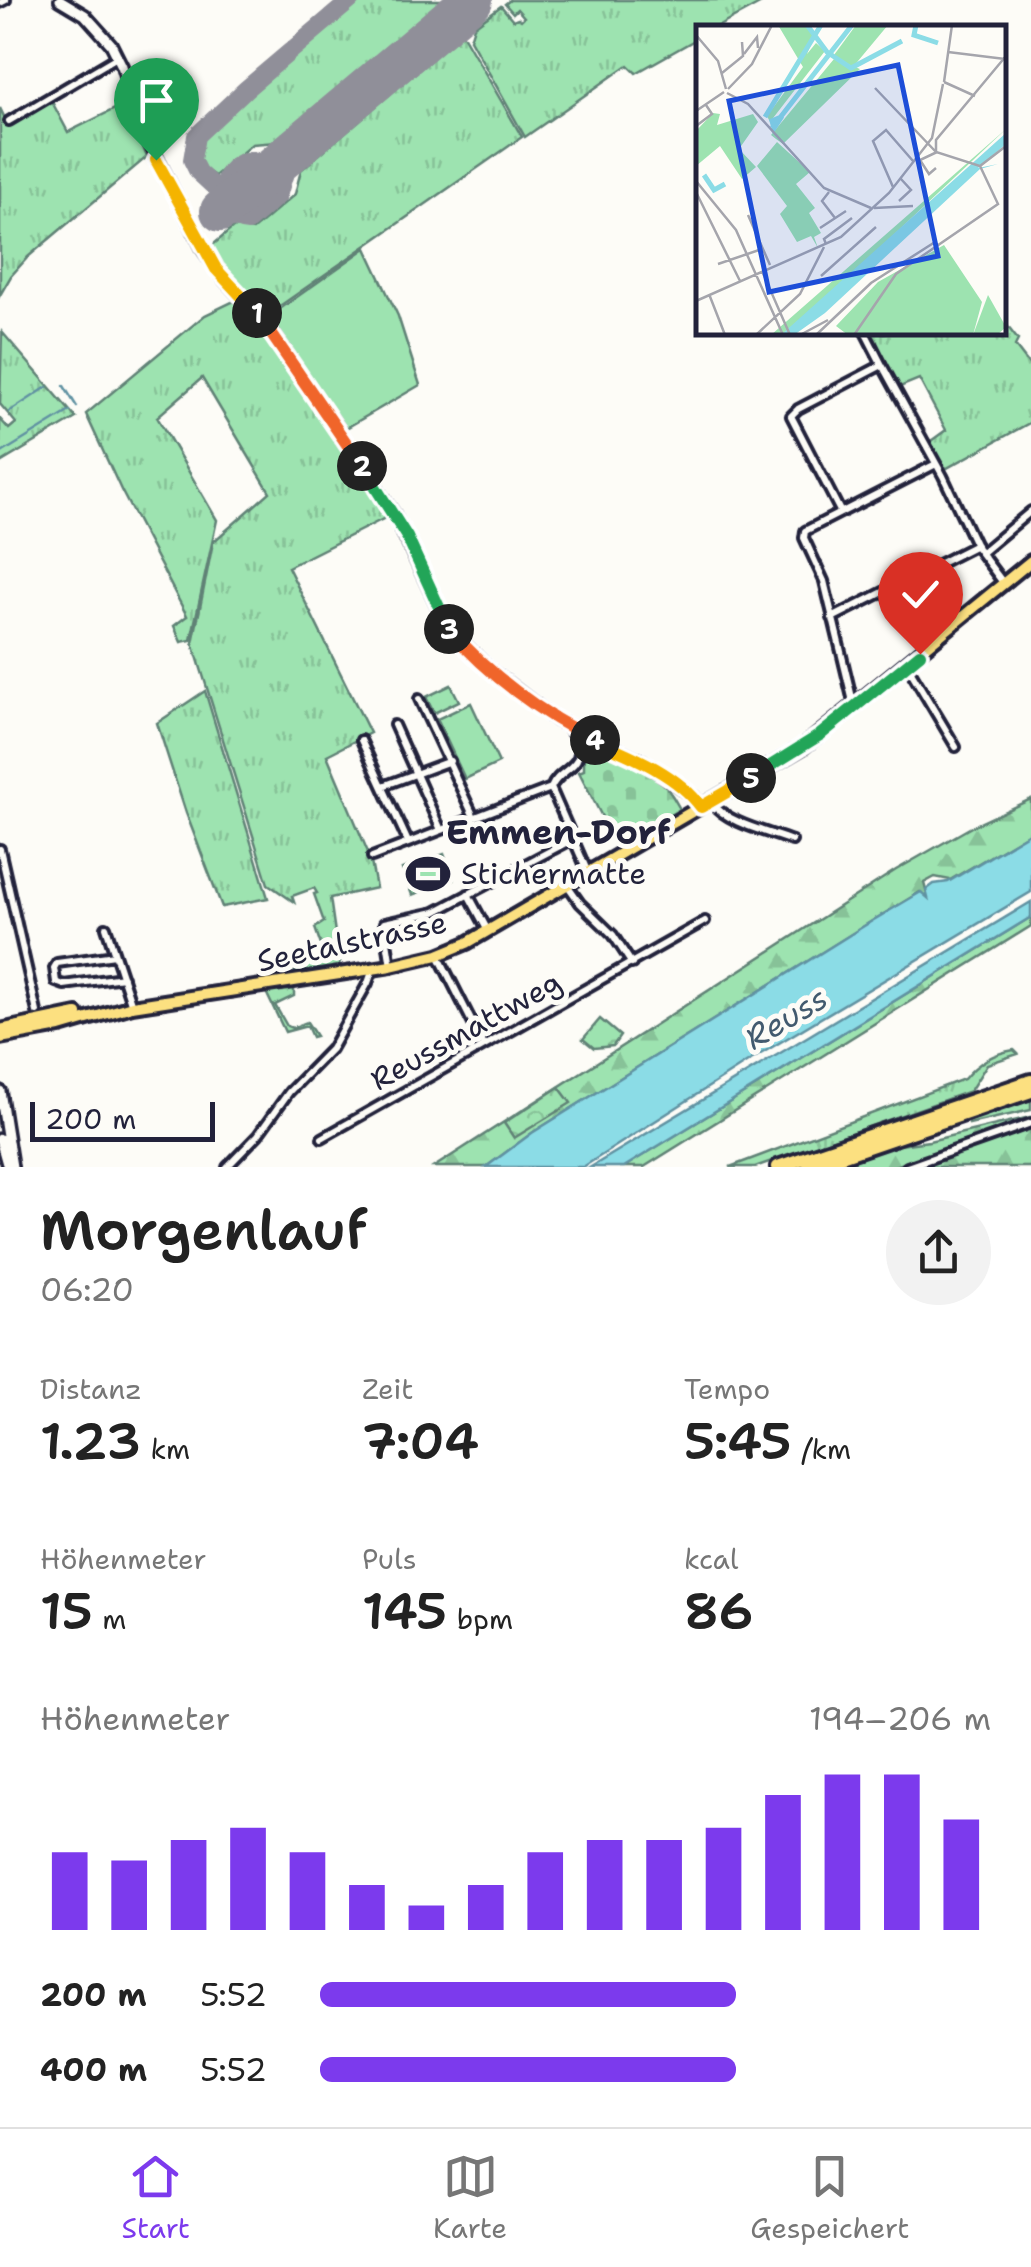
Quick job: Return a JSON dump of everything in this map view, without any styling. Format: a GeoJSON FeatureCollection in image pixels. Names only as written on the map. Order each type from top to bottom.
{"type":"FeatureCollection","features":[{"type":"Feature","properties":{"kind":"highway"},"geometry":{"type":"LineString","coordinates":[[778,1167],[1031,1082]]}},
{"type":"Feature","properties":{"kind":"highway"},"geometry":{"type":"LineString","coordinates":[[809,1167],[1031,1091]]}},
{"type":"Feature","properties":{"kind":"main road","name":"Seetalstrasse"},"geometry":{"type":"LineString","coordinates":[[1,1037],[132,1006],[372,970],[438,955],[488,932],[804,747],[1031,562]]}},
{"type":"Feature","properties":{"kind":"street"},"geometry":{"type":"LineString","coordinates":[[60,0],[85,15],[118,57],[140,124],[204,251],[218,273],[264,322],[394,514],[448,628],[490,669],[568,727],[643,761],[717,810],[792,841]]}},
{"type":"Feature","properties":{"kind":"street"},"geometry":{"type":"LineString","coordinates":[[8,120],[118,57]]}},
{"type":"Feature","properties":{"kind":"street"},"geometry":{"type":"LineString","coordinates":[[867,335],[976,545],[1004,585]]}},
{"type":"Feature","properties":{"kind":"street"},"geometry":{"type":"LineString","coordinates":[[840,511],[791,416],[882,365]]}},
{"type":"Feature","properties":{"kind":"street"},"geometry":{"type":"LineString","coordinates":[[854,708],[824,581],[804,538],[805,531],[936,464]]}},
{"type":"Feature","properties":{"kind":"street"},"geometry":{"type":"LineString","coordinates":[[981,554],[1031,512]]}},
{"type":"Feature","properties":{"kind":"street"},"geometry":{"type":"LineString","coordinates":[[832,618],[976,545]]}},
{"type":"Feature","properties":{"kind":"street"},"geometry":{"type":"LineString","coordinates":[[908,665],[956,747]]}},
{"type":"Feature","properties":{"kind":"street"},"geometry":{"type":"LineString","coordinates":[[420,699],[474,817]]}},
{"type":"Feature","properties":{"kind":"street"},"geometry":{"type":"LineString","coordinates":[[394,725],[441,830]]}},
{"type":"Feature","properties":{"kind":"street"},"geometry":{"type":"LineString","coordinates":[[568,727],[578,752],[574,766],[554,778],[551,788],[588,874]]}},
{"type":"Feature","properties":{"kind":"street"},"geometry":{"type":"LineString","coordinates":[[578,752],[594,739]]}},
{"type":"Feature","properties":{"kind":"street"},"geometry":{"type":"LineString","coordinates":[[361,740],[408,842]]}},
{"type":"Feature","properties":{"kind":"street"},"geometry":{"type":"LineString","coordinates":[[383,786],[450,760]]}},
{"type":"Feature","properties":{"kind":"street"},"geometry":{"type":"LineString","coordinates":[[372,857],[551,788]]}},
{"type":"Feature","properties":{"kind":"street"},"geometry":{"type":"LineString","coordinates":[[390,966],[384,923],[426,914],[572,839]]}},
{"type":"Feature","properties":{"kind":"street"},"geometry":{"type":"LineString","coordinates":[[0,849],[8,907],[37,1012]]}},
{"type":"Feature","properties":{"kind":"street"},"geometry":{"type":"LineString","coordinates":[[568,886],[613,935],[632,964]]}},
{"type":"Feature","properties":{"kind":"street"},"geometry":{"type":"LineString","coordinates":[[468,894],[488,932]]}},
{"type":"Feature","properties":{"kind":"street","name":"Reussmattweg"},"geometry":{"type":"LineString","coordinates":[[322,1138],[705,921]]}},
{"type":"Feature","properties":{"kind":"street"},"geometry":{"type":"LineString","coordinates":[[106,927],[132,1006]]}},
{"type":"Feature","properties":{"kind":"street"},"geometry":{"type":"LineString","coordinates":[[115,955],[57,963],[56,982],[64,986],[122,977]]}},
{"type":"Feature","properties":{"kind":"street"},"geometry":{"type":"LineString","coordinates":[[438,955],[484,1046]]}},
{"type":"Feature","properties":{"kind":"street"},"geometry":{"type":"LineString","coordinates":[[227,1167],[331,1048],[372,970]]}},
{"type":"Feature","properties":{"kind":"street"},"geometry":{"type":"LineString","coordinates":[[0,1090],[10,1167]]}},
{"type":"Feature","properties":{"kind":"street"},"geometry":{"type":"LineString","coordinates":[[907,1167],[1031,1123]]}},
{"type":"Feature","properties":{"kind":"street"},"geometry":{"type":"LineString","coordinates":[[0,1139],[10,1167]]}},
{"type":"Feature","properties":{"kind":"green space"},"geometry":{"type":"Polygon","coordinates":[[[359,0],[444,0],[277,142],[252,144],[215,176],[204,168],[198,157],[203,132],[359,0]]]}},
{"type":"Feature","properties":{"kind":"green space"},"geometry":{"type":"Polygon","coordinates":[[[510,0],[767,0],[721,25],[696,25],[696,39],[636,73],[628,65],[525,137],[470,39],[474,26],[501,6],[513,20],[524,17],[505,4],[510,0]]]}},
{"type":"Feature","properties":{"kind":"green space"},"geometry":{"type":"Polygon","coordinates":[[[462,33],[522,137],[264,317],[228,280],[208,249],[234,227],[253,230],[295,194],[301,170],[462,33]]]}},
{"type":"Feature","properties":{"kind":"green space"},"geometry":{"type":"Polygon","coordinates":[[[51,100],[68,132],[125,104],[147,157],[28,257],[0,295],[0,108],[8,125],[51,100]]]}},
{"type":"Feature","properties":{"kind":"green space"},"geometry":{"type":"Polygon","coordinates":[[[366,248],[398,316],[420,385],[346,428],[334,416],[270,316],[366,248]]]}},
{"type":"Feature","properties":{"kind":"green space"},"geometry":{"type":"Polygon","coordinates":[[[234,301],[263,331],[387,517],[288,567],[370,733],[327,755],[370,857],[376,888],[330,898],[340,968],[296,976],[294,967],[314,961],[315,950],[322,948],[315,928],[324,922],[314,894],[317,893],[314,888],[292,896],[294,902],[268,884],[193,643],[213,542],[270,492],[202,378],[157,417],[217,520],[191,640],[181,642],[174,626],[187,616],[86,414],[205,315],[234,301]]]}},
{"type":"Feature","properties":{"kind":"green space"},"geometry":{"type":"Polygon","coordinates":[[[1006,325],[1018,340],[1015,346],[1031,367],[1031,422],[947,468],[928,443],[946,430],[919,379],[900,387],[871,335],[1006,335],[1006,325]]]}},
{"type":"Feature","properties":{"kind":"green space"},"geometry":{"type":"Polygon","coordinates":[[[2,332],[76,418],[0,463],[0,419],[9,429],[16,423],[0,404],[2,332]]]}},
{"type":"Feature","properties":{"kind":"green space"},"geometry":{"type":"Polygon","coordinates":[[[451,685],[459,701],[434,713],[426,697],[451,685]]]}},
{"type":"Feature","properties":{"kind":"green space"},"geometry":{"type":"Polygon","coordinates":[[[205,691],[268,898],[222,907],[157,723],[205,691]]]}},
{"type":"Feature","properties":{"kind":"green space"},"geometry":{"type":"Polygon","coordinates":[[[471,703],[499,763],[465,779],[437,719],[471,703]]]}},
{"type":"Feature","properties":{"kind":"green space"},"geometry":{"type":"Polygon","coordinates":[[[595,747],[645,766],[662,781],[680,809],[617,846],[579,772],[584,770],[584,756],[595,747]]]}},
{"type":"Feature","properties":{"kind":"green space"},"geometry":{"type":"Polygon","coordinates":[[[1031,799],[1031,832],[950,880],[935,877],[924,883],[928,898],[920,892],[872,921],[532,1133],[486,1167],[434,1167],[896,870],[973,826],[1031,799]]]}},
{"type":"Feature","properties":{"kind":"green space","name":"Stichermatte"},"geometry":{"type":"Polygon","coordinates":[[[444,854],[453,880],[412,895],[402,869],[444,854]]]}},
{"type":"Feature","properties":{"kind":"green space"},"geometry":{"type":"Polygon","coordinates":[[[1031,917],[1031,926],[644,1167],[624,1167],[1031,917]]]}},
{"type":"Feature","properties":{"kind":"green space"},"geometry":{"type":"Polygon","coordinates":[[[294,988],[294,996],[275,1005],[287,1026],[307,1022],[316,1036],[312,1037],[307,1026],[285,1032],[266,992],[294,988]]]}},
{"type":"Feature","properties":{"kind":"green space"},"geometry":{"type":"Polygon","coordinates":[[[600,1019],[620,1036],[613,1046],[594,1048],[583,1039],[600,1019]]]}},
{"type":"Feature","properties":{"kind":"green space"},"geometry":{"type":"Polygon","coordinates":[[[1014,1050],[1018,1054],[987,1064],[970,1091],[755,1167],[730,1167],[964,1079],[986,1060],[1014,1050]]]}},
{"type":"Feature","properties":{"kind":"green space"},"geometry":{"type":"Polygon","coordinates":[[[559,1087],[571,1103],[514,1138],[504,1123],[559,1087]]]}},
{"type":"Feature","properties":{"kind":"green space"},"geometry":{"type":"Polygon","coordinates":[[[1031,1098],[1031,1110],[969,1124],[968,1120],[1031,1098]]]}},
{"type":"Feature","properties":{"kind":"green space"},"geometry":{"type":"Polygon","coordinates":[[[1030,1117],[1031,1120],[892,1167],[831,1167],[884,1147],[929,1141],[1030,1117]]]}},
{"type":"Feature","properties":{"kind":"green space"},"geometry":{"type":"Polygon","coordinates":[[[1031,1127],[1031,1167],[916,1167],[1031,1127]]]}},
{"type":"Feature","properties":{"kind":"water","name":"Reuss"},"geometry":{"type":"Polygon","coordinates":[[[1031,832],[1031,892],[754,1058],[583,1167],[486,1167],[532,1133],[872,921],[921,892],[928,898],[926,890],[934,884],[948,882],[1031,832]]]}},
{"type":"Feature","properties":{"kind":"water"},"geometry":{"type":"Polygon","coordinates":[[[1031,902],[1031,917],[624,1167],[591,1167],[1031,902]]]}},
{"type":"Feature","properties":{"kind":"waterway"},"geometry":{"type":"LineString","coordinates":[[64,386],[77,407]]}},
{"type":"Feature","properties":{"kind":"waterway"},"geometry":{"type":"LineString","coordinates":[[9,412],[47,387]]}},
{"type":"Feature","properties":{"kind":"waterway"},"geometry":{"type":"LineString","coordinates":[[0,454],[70,411]]}},
{"type":"Feature","properties":{"kind":"taxiway"},"geometry":{"type":"LineString","coordinates":[[258,181],[234,190],[212,185],[192,160],[196,136],[351,0]]}},
{"type":"Feature","properties":{"kind":"taxiway"},"geometry":{"type":"LineString","coordinates":[[282,160],[247,161],[233,168],[222,196],[230,213],[248,222],[278,196],[291,153]]}},
{"type":"Feature","properties":{"kind":"runway"},"geometry":{"type":"LineString","coordinates":[[221,211],[472,0]]}},
{"type":"Feature","properties":{"kind":"place","name":"Stichermatte"},"geometry":{"type":"Point","coordinates":[428,874]}},
{"type":"Feature","properties":{"kind":"district","name":"Emmen-Dorf"},"geometry":{"type":"Point","coordinates":[558,832]}},
{"type":"Feature","properties":{"kind":"route"},"geometry":{"type":"LineString","coordinates":[[156,160],[216,269],[264,322],[394,514],[448,628],[490,669],[556,720],[643,761],[701,807],[820,735],[920,654]]}}]}
